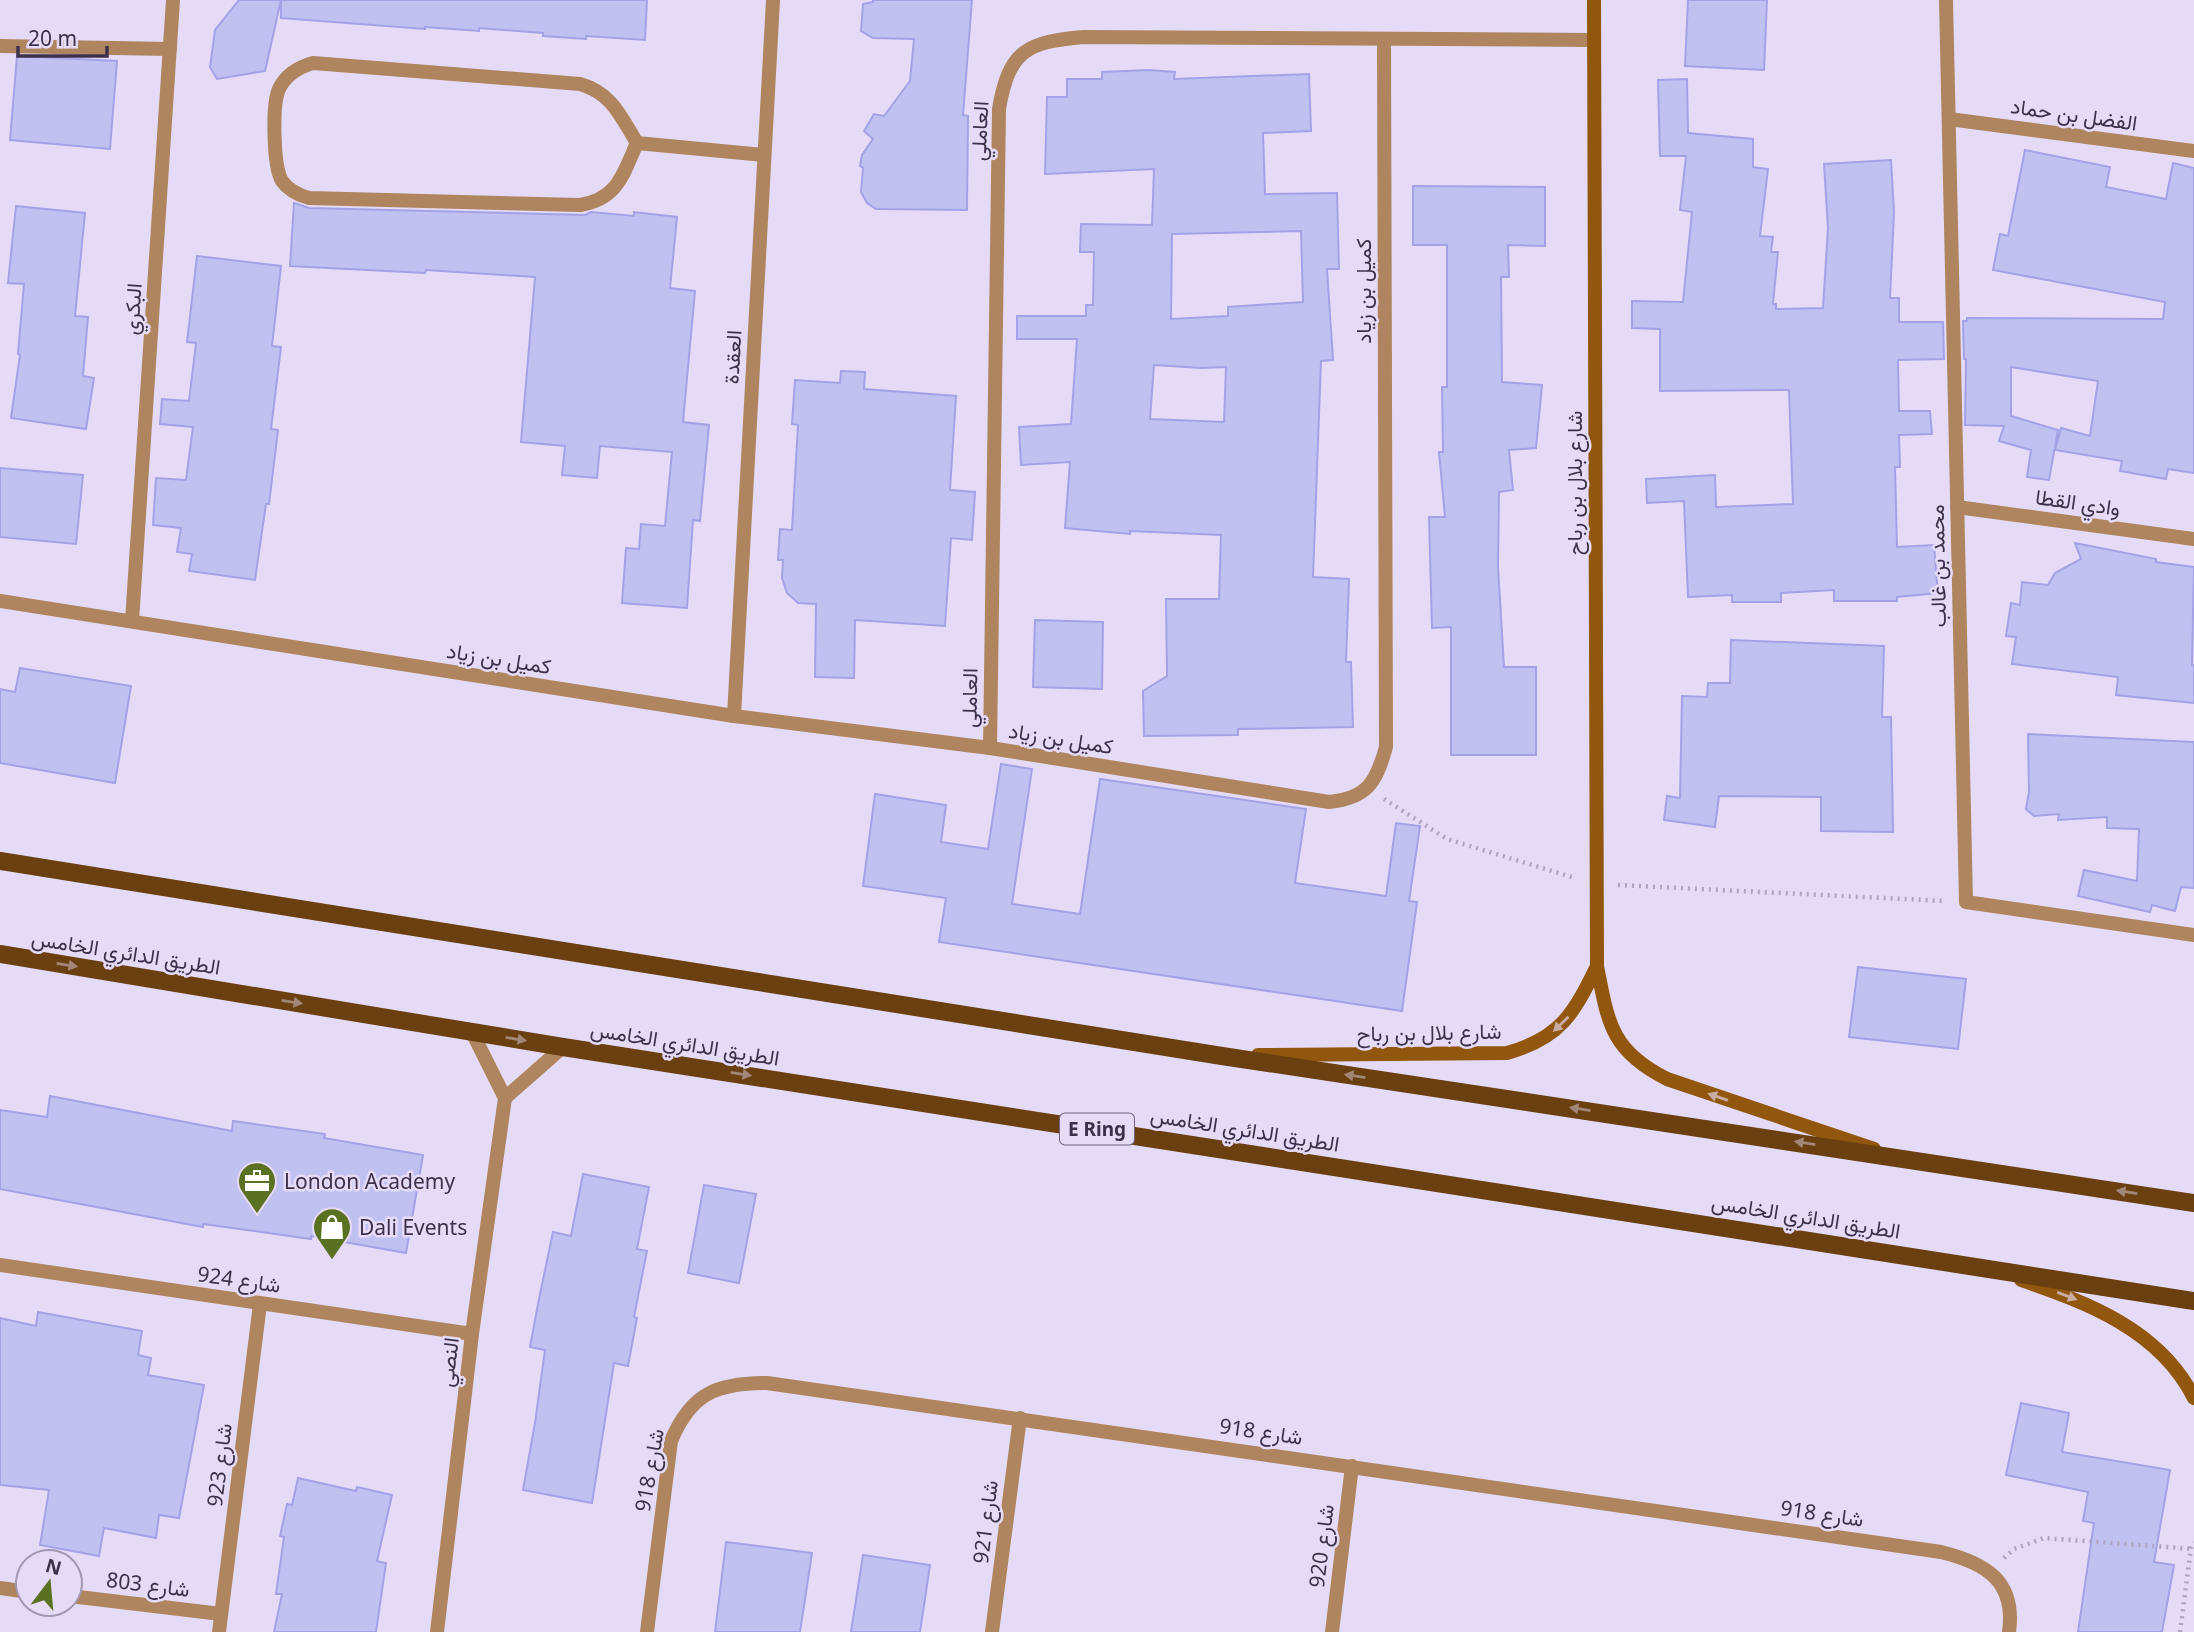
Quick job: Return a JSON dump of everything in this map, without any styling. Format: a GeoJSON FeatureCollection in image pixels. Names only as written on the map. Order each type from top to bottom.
{"type":"FeatureCollection","features":[{"type":"Feature","properties":{"kind":"main road"},"geometry":{"type":"LineString","coordinates":[[0,861],[1222,1055],[2194,1203]]}},
{"type":"Feature","properties":{"kind":"main road","name":"الطريق الدائري الخامس"},"geometry":{"type":"LineString","coordinates":[[0,954],[563,1047],[2194,1301]]}},
{"type":"Feature","properties":{"kind":"street","name":"البكري"},"geometry":{"type":"LineString","coordinates":[[132,621],[173,0]]}},
{"type":"Feature","properties":{"kind":"street","name":"العقدة"},"geometry":{"type":"LineString","coordinates":[[734,716],[773,0]]}},
{"type":"Feature","properties":{"kind":"street","name":"شارع بلال بن رباح"},"geometry":{"type":"LineString","coordinates":[[1594,0],[1597,966],[1612,1030],[1625,1051],[1667,1079],[1899,1158]]}},
{"type":"Feature","properties":{"kind":"street","name":"محمد بن غالب"},"geometry":{"type":"LineString","coordinates":[[1945,0],[1950,119],[1966,902]]}},
{"type":"Feature","properties":{"kind":"street","name":"العاملي"},"geometry":{"type":"LineString","coordinates":[[989,748],[999,109],[1004,80],[1018,55],[1047,40],[1084,37],[1593,40]]}},
{"type":"Feature","properties":{"kind":"street","name":"كميل بن زياد"},"geometry":{"type":"LineString","coordinates":[[0,601],[734,716],[989,748],[1329,802],[1350,800],[1367,788],[1380,769],[1385,747],[1384,40]]}},
{"type":"Feature","properties":{"kind":"street"},"geometry":{"type":"LineString","coordinates":[[0,46],[170,49]]}},
{"type":"Feature","properties":{"kind":"street"},"geometry":{"type":"LineString","coordinates":[[313,62],[580,84],[595,88],[606,96],[637,143],[614,190],[604,199],[592,203],[580,205],[309,198],[290,191],[278,174],[275,104],[279,89],[287,77],[299,67],[313,62]]}},
{"type":"Feature","properties":{"kind":"street","name":"الفضل بن حماد"},"geometry":{"type":"LineString","coordinates":[[1950,119],[2194,151]]}},
{"type":"Feature","properties":{"kind":"street"},"geometry":{"type":"LineString","coordinates":[[637,143],[764,155]]}},
{"type":"Feature","properties":{"kind":"street","name":"وادي القطا"},"geometry":{"type":"LineString","coordinates":[[1957,507],[2194,539]]}},
{"type":"Feature","properties":{"kind":"street"},"geometry":{"type":"LineString","coordinates":[[1966,902],[2194,935]]}},
{"type":"Feature","properties":{"kind":"street","name":"شارع بلال بن رباح"},"geometry":{"type":"LineString","coordinates":[[1222,1055],[1507,1053],[1542,1040],[1559,1027],[1579,1002],[1597,966]]}},
{"type":"Feature","properties":{"kind":"street"},"geometry":{"type":"LineString","coordinates":[[472,1032],[505,1098],[563,1047]]}},
{"type":"Feature","properties":{"kind":"street","name":"النصي"},"geometry":{"type":"LineString","coordinates":[[437,1632],[472,1334],[505,1098]]}},
{"type":"Feature","properties":{"kind":"street","name":"شارع 924"},"geometry":{"type":"LineString","coordinates":[[0,1265],[472,1334]]}},
{"type":"Feature","properties":{"kind":"street"},"geometry":{"type":"LineString","coordinates":[[1980,1266],[2070,1297],[2110,1315],[2140,1334],[2169,1363],[2194,1398]]}},
{"type":"Feature","properties":{"kind":"street","name":"شارع 923"},"geometry":{"type":"LineString","coordinates":[[219,1632],[260,1304]]}},
{"type":"Feature","properties":{"kind":"street","name":"شارع 918"},"geometry":{"type":"LineString","coordinates":[[647,1632],[671,1441],[680,1419],[696,1401],[716,1388],[739,1383],[767,1383],[1020,1418],[1941,1552],[1968,1558],[1990,1571]]}},
{"type":"Feature","properties":{"kind":"street","name":"شارع 921"},"geometry":{"type":"LineString","coordinates":[[992,1632],[1020,1418]]}},
{"type":"Feature","properties":{"kind":"street","name":"شارع 920"},"geometry":{"type":"LineString","coordinates":[[1332,1632],[1352,1466]]}},
{"type":"Feature","properties":{"kind":"street"},"geometry":{"type":"LineString","coordinates":[[1990,1571],[2006,1591],[2010,1619],[2008,1632]]}},
{"type":"Feature","properties":{"kind":"street","name":"شارع 803"},"geometry":{"type":"LineString","coordinates":[[84,1599],[221,1614]]}},
{"type":"Feature","properties":{"kind":"path"},"geometry":{"type":"LineString","coordinates":[[1367,788],[1447,839],[1597,884],[1966,902]]}},
{"type":"Feature","properties":{"kind":"path"},"geometry":{"type":"LineString","coordinates":[[1990,1571],[2014,1549],[2044,1538],[2193,1549]]}},
{"type":"Feature","properties":{"kind":"path"},"geometry":{"type":"LineString","coordinates":[[2180,1632],[2194,1542]]}},
{"type":"Feature","properties":{"kind":"building"},"geometry":{"type":"Polygon","coordinates":[[[239,0],[281,0],[265,71],[217,79],[210,67],[215,30],[239,0]]]}},
{"type":"Feature","properties":{"kind":"building"},"geometry":{"type":"Polygon","coordinates":[[[281,0],[647,0],[645,40],[586,36],[586,39],[479,28],[479,31],[425,29],[281,18],[281,0]]]}},
{"type":"Feature","properties":{"kind":"building"},"geometry":{"type":"Polygon","coordinates":[[[873,0],[972,0],[963,115],[968,116],[967,210],[876,209],[867,203],[861,192],[862,155],[873,139],[864,131],[874,114],[884,116],[910,81],[914,39],[873,38],[861,31],[863,4],[873,0]]]}},
{"type":"Feature","properties":{"kind":"building"},"geometry":{"type":"Polygon","coordinates":[[[1688,0],[1767,0],[1764,70],[1685,66],[1688,0]]]}},
{"type":"Feature","properties":{"kind":"building"},"geometry":{"type":"Polygon","coordinates":[[[17,56],[117,61],[110,149],[10,140],[17,56]]]}},
{"type":"Feature","properties":{"kind":"building"},"geometry":{"type":"Polygon","coordinates":[[[1102,72],[1175,72],[1174,79],[1309,74],[1311,131],[1263,133],[1265,194],[1337,193],[1339,269],[1327,269],[1333,360],[1321,361],[1313,577],[1349,579],[1346,662],[1351,662],[1353,727],[1238,729],[1238,735],[1144,736],[1143,691],[1167,676],[1166,599],[1219,599],[1221,535],[1130,531],[1130,534],[1065,528],[1070,462],[1021,465],[1019,427],[1071,424],[1077,339],[1017,339],[1017,316],[1086,316],[1086,305],[1093,305],[1094,252],[1080,252],[1081,224],[1152,225],[1154,169],[1045,174],[1047,97],[1067,97],[1067,79],[1102,79],[1102,72]],[[1301,231],[1172,234],[1171,319],[1228,316],[1228,307],[1303,302],[1301,231]],[[1154,365],[1150,419],[1224,422],[1226,367],[1154,365]]]}},
{"type":"Feature","properties":{"kind":"building"},"geometry":{"type":"Polygon","coordinates":[[[1687,79],[1688,133],[1753,139],[1753,167],[1768,169],[1760,236],[1773,237],[1771,252],[1778,252],[1773,304],[1776,304],[1776,309],[1823,308],[1828,228],[1824,164],[1891,160],[1894,212],[1890,298],[1899,298],[1899,322],[1943,322],[1944,359],[1898,360],[1899,411],[1930,411],[1932,434],[1899,435],[1900,467],[1895,467],[1897,547],[1934,545],[1938,593],[1897,597],[1897,601],[1834,601],[1834,590],[1781,593],[1781,602],[1732,602],[1732,595],[1688,597],[1684,501],[1647,503],[1646,479],[1715,475],[1716,507],[1793,504],[1789,390],[1660,391],[1660,329],[1632,328],[1632,301],[1683,302],[1692,212],[1680,210],[1686,156],[1660,156],[1658,80],[1687,79]]]}},
{"type":"Feature","properties":{"kind":"building"},"geometry":{"type":"Polygon","coordinates":[[[2025,150],[2110,167],[2106,187],[2166,199],[2173,163],[2194,168],[2194,473],[2168,469],[2166,479],[2120,471],[2122,461],[2055,450],[2061,428],[2090,436],[2098,381],[2011,367],[2011,416],[2058,430],[2049,480],[2027,477],[2031,450],[1999,441],[2004,426],[1965,425],[1966,359],[1963,321],[1967,321],[1967,318],[2163,319],[2165,302],[1993,270],[2000,234],[2008,236],[2025,150]]]}},
{"type":"Feature","properties":{"kind":"building"},"geometry":{"type":"Polygon","coordinates":[[[1413,186],[1545,187],[1545,246],[1508,245],[1509,277],[1501,277],[1502,382],[1542,385],[1536,448],[1509,450],[1513,490],[1499,492],[1498,567],[1504,667],[1536,667],[1536,755],[1451,755],[1451,627],[1432,628],[1429,517],[1445,517],[1439,452],[1443,452],[1442,387],[1447,387],[1447,245],[1413,245],[1413,186]]]}},
{"type":"Feature","properties":{"kind":"building"},"geometry":{"type":"Polygon","coordinates":[[[294,203],[309,208],[585,215],[591,212],[634,216],[634,212],[677,217],[670,288],[695,291],[683,422],[709,425],[700,521],[693,520],[687,608],[622,603],[626,548],[639,549],[641,524],[665,526],[672,452],[600,446],[597,478],[562,475],[565,446],[521,442],[535,277],[426,270],[425,273],[290,266],[294,203]]]}},
{"type":"Feature","properties":{"kind":"building"},"geometry":{"type":"Polygon","coordinates":[[[16,206],[85,213],[75,316],[88,317],[83,376],[94,378],[86,429],[11,418],[20,355],[24,284],[8,283],[16,206]]]}},
{"type":"Feature","properties":{"kind":"building"},"geometry":{"type":"Polygon","coordinates":[[[197,256],[281,266],[272,346],[281,347],[271,429],[278,430],[269,504],[266,504],[255,580],[189,571],[192,554],[177,552],[181,528],[153,525],[156,478],[186,480],[193,427],[160,424],[162,399],[189,401],[196,343],[187,342],[197,256]]]}},
{"type":"Feature","properties":{"kind":"building"},"geometry":{"type":"Polygon","coordinates":[[[841,371],[865,372],[864,389],[956,396],[950,490],[975,492],[972,540],[951,538],[945,626],[855,620],[854,678],[815,677],[816,604],[798,603],[787,593],[782,578],[783,560],[778,560],[780,529],[792,530],[798,425],[792,424],[795,380],[840,383],[841,371]]]}},
{"type":"Feature","properties":{"kind":"building"},"geometry":{"type":"Polygon","coordinates":[[[0,468],[83,475],[76,544],[0,537],[0,468]]]}},
{"type":"Feature","properties":{"kind":"building"},"geometry":{"type":"Polygon","coordinates":[[[2075,543],[2156,559],[2156,562],[2194,567],[2194,703],[2116,695],[2118,677],[2012,664],[2016,637],[2006,636],[2011,603],[2020,605],[2022,582],[2048,585],[2055,573],[2081,559],[2075,543]]]}},
{"type":"Feature","properties":{"kind":"building"},"geometry":{"type":"Polygon","coordinates":[[[1035,620],[1103,622],[1102,689],[1033,687],[1035,620]]]}},
{"type":"Feature","properties":{"kind":"building"},"geometry":{"type":"Polygon","coordinates":[[[1731,640],[1884,646],[1882,717],[1891,717],[1893,832],[1821,831],[1821,797],[1719,796],[1715,827],[1664,820],[1667,796],[1680,798],[1682,696],[1707,697],[1708,683],[1730,683],[1731,640]]]}},
{"type":"Feature","properties":{"kind":"building"},"geometry":{"type":"Polygon","coordinates":[[[20,668],[131,686],[115,783],[0,763],[0,689],[15,692],[20,668]]]}},
{"type":"Feature","properties":{"kind":"building"},"geometry":{"type":"Polygon","coordinates":[[[2028,734],[2194,742],[2194,888],[2181,887],[2175,911],[2152,905],[2150,912],[2078,896],[2084,870],[2137,881],[2139,829],[2107,828],[2107,817],[2058,820],[2059,814],[2034,816],[2026,809],[2029,792],[2028,734]]]}},
{"type":"Feature","properties":{"kind":"building"},"geometry":{"type":"Polygon","coordinates":[[[1001,764],[1032,769],[1012,904],[1080,914],[1100,779],[1306,809],[1295,883],[1386,896],[1396,823],[1420,826],[1409,901],[1417,902],[1402,1011],[939,942],[946,898],[863,886],[875,794],[946,805],[941,842],[988,849],[1001,764]]]}},
{"type":"Feature","properties":{"kind":"building"},"geometry":{"type":"Polygon","coordinates":[[[1858,967],[1966,979],[1958,1049],[1849,1037],[1858,967]]]}},
{"type":"Feature","properties":{"kind":"building"},"geometry":{"type":"Polygon","coordinates":[[[50,1096],[232,1131],[233,1121],[325,1134],[324,1138],[423,1155],[406,1253],[311,1236],[311,1239],[203,1224],[203,1227],[0,1189],[0,1110],[47,1117],[50,1096]]]}},
{"type":"Feature","properties":{"kind":"building"},"geometry":{"type":"Polygon","coordinates":[[[583,1174],[649,1187],[637,1249],[647,1251],[634,1317],[637,1318],[628,1366],[614,1363],[592,1503],[523,1490],[545,1350],[530,1347],[539,1299],[553,1232],[571,1236],[583,1174]]]}},
{"type":"Feature","properties":{"kind":"building"},"geometry":{"type":"Polygon","coordinates":[[[704,1185],[756,1194],[739,1283],[688,1273],[704,1185]]]}},
{"type":"Feature","properties":{"kind":"building"},"geometry":{"type":"Polygon","coordinates":[[[38,1312],[142,1331],[138,1355],[151,1358],[148,1375],[204,1385],[179,1518],[159,1515],[156,1538],[104,1528],[99,1556],[84,1553],[84,1548],[40,1545],[49,1490],[0,1485],[0,1318],[36,1326],[38,1312]]]}},
{"type":"Feature","properties":{"kind":"building"},"geometry":{"type":"Polygon","coordinates":[[[2021,1403],[2069,1413],[2062,1452],[2170,1470],[2154,1562],[2174,1565],[2162,1632],[2078,1632],[2094,1523],[2083,1521],[2088,1492],[2006,1475],[2021,1403]]]}},
{"type":"Feature","properties":{"kind":"building"},"geometry":{"type":"Polygon","coordinates":[[[298,1478],[356,1491],[357,1487],[392,1495],[377,1561],[386,1563],[376,1632],[274,1632],[282,1594],[276,1594],[284,1537],[280,1536],[287,1504],[292,1505],[298,1478]]]}},
{"type":"Feature","properties":{"kind":"building"},"geometry":{"type":"Polygon","coordinates":[[[726,1542],[812,1553],[800,1632],[715,1632],[726,1542]]]}},
{"type":"Feature","properties":{"kind":"building"},"geometry":{"type":"Polygon","coordinates":[[[863,1555],[930,1565],[920,1632],[851,1632],[863,1555]]]}},
{"type":"Feature","properties":{"kind":"place","name":"London Academy"},"geometry":{"type":"Point","coordinates":[257,1215]}},
{"type":"Feature","properties":{"kind":"place","name":"Dali Events"},"geometry":{"type":"Point","coordinates":[332,1261]}}]}
